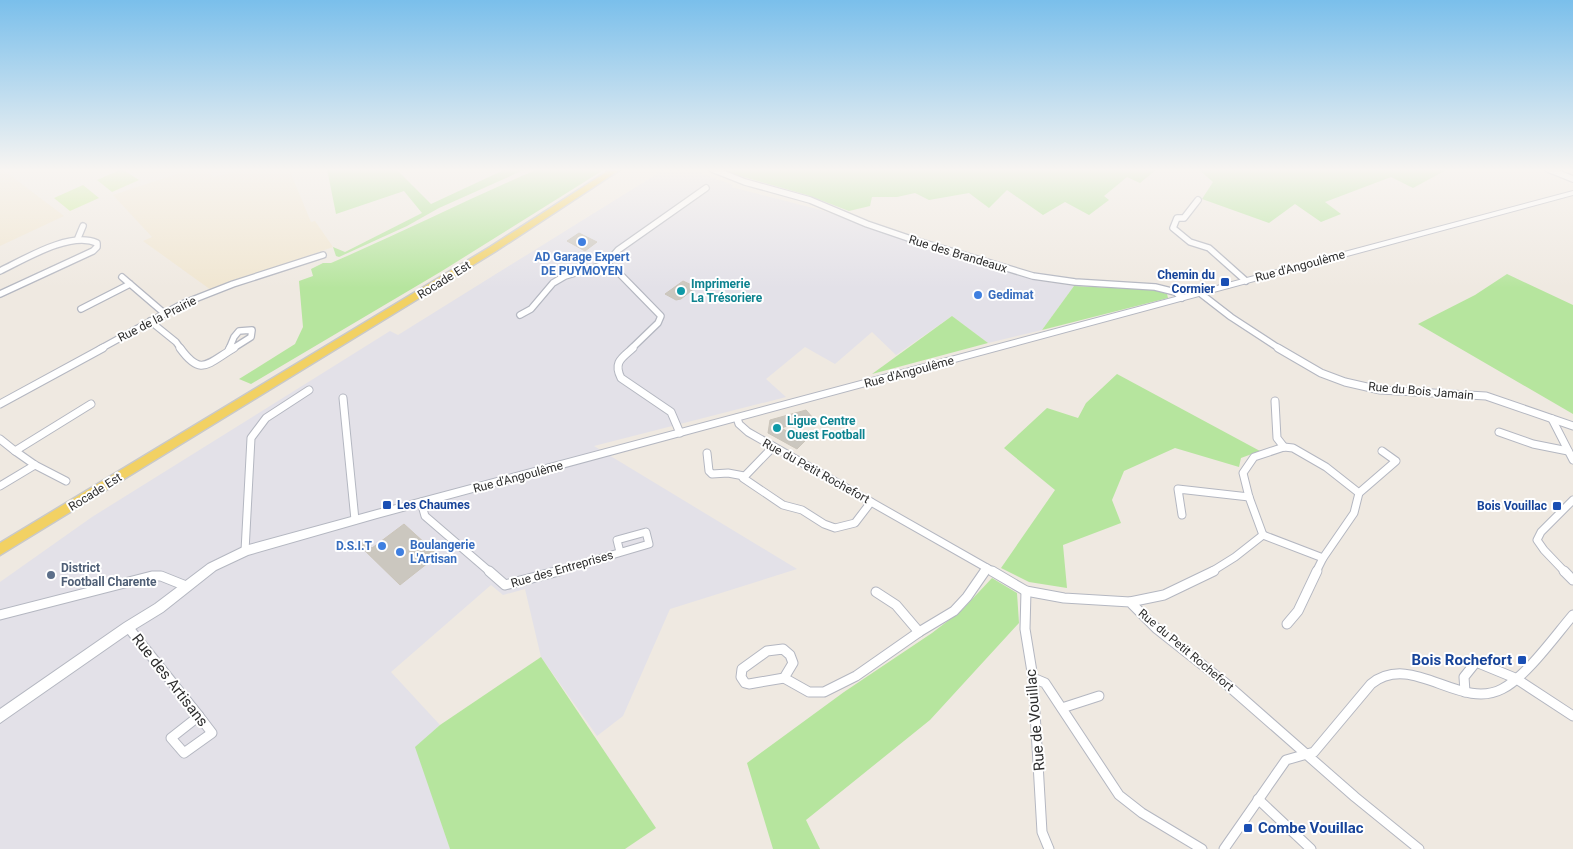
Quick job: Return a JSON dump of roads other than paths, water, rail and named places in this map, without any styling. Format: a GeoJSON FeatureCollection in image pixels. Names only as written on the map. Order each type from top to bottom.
{"type":"FeatureCollection","features":[{"type":"Feature","properties":{"kind":"main road","name":"Rocade Est"},"geometry":{"type":"LineString","coordinates":[[0,550],[493,249],[555,209]]}},
{"type":"Feature","properties":{"kind":"street"},"geometry":{"type":"LineString","coordinates":[[520,315],[531,309],[553,284],[566,276],[606,264],[618,250],[679,209]]}},
{"type":"Feature","properties":{"kind":"street","name":"Rue des Brandeaux"},"geometry":{"type":"LineString","coordinates":[[830,209],[910,240],[1033,276],[1075,282],[1154,287],[1175,292],[1182,298]]}},
{"type":"Feature","properties":{"kind":"street"},"geometry":{"type":"LineString","coordinates":[[1191,209],[1184,218],[1177,218],[1173,228],[1190,242],[1209,248],[1246,281]]}},
{"type":"Feature","properties":{"kind":"street","name":"Rue d'Angoulême"},"geometry":{"type":"LineString","coordinates":[[0,717],[128,627],[159,608],[183,585],[212,567],[245,552],[421,502],[1515,209]]}},
{"type":"Feature","properties":{"kind":"street"},"geometry":{"type":"LineString","coordinates":[[78,238],[83,226]]}},
{"type":"Feature","properties":{"kind":"street"},"geometry":{"type":"LineString","coordinates":[[0,271],[78,238],[94,240],[97,243],[97,247],[85,255],[0,294]]}},
{"type":"Feature","properties":{"kind":"street","name":"Rue de la Prairie"},"geometry":{"type":"LineString","coordinates":[[0,404],[164,313],[233,284],[323,254]]}},
{"type":"Feature","properties":{"kind":"street"},"geometry":{"type":"LineString","coordinates":[[606,264],[616,270],[661,316],[658,323],[619,361],[617,370],[621,378],[671,412],[680,433]]}},
{"type":"Feature","properties":{"kind":"street"},"geometry":{"type":"LineString","coordinates":[[122,278],[164,313]]}},
{"type":"Feature","properties":{"kind":"street"},"geometry":{"type":"LineString","coordinates":[[81,309],[130,284]]}},
{"type":"Feature","properties":{"kind":"street","name":"Rue du Bois Jamain"},"geometry":{"type":"LineString","coordinates":[[1200,293],[1231,317],[1297,360],[1321,373],[1345,382],[1380,390],[1486,396],[1573,426]]}},
{"type":"Feature","properties":{"kind":"street"},"geometry":{"type":"LineString","coordinates":[[150,321],[176,342],[191,363],[196,365],[207,364],[230,350]]}},
{"type":"Feature","properties":{"kind":"street"},"geometry":{"type":"LineString","coordinates":[[245,552],[251,438],[266,418],[309,390]]}},
{"type":"Feature","properties":{"kind":"street"},"geometry":{"type":"LineString","coordinates":[[343,398],[355,520]]}},
{"type":"Feature","properties":{"kind":"street"},"geometry":{"type":"LineString","coordinates":[[1275,400],[1277,438],[1284,447]]}},
{"type":"Feature","properties":{"kind":"street"},"geometry":{"type":"LineString","coordinates":[[15,451],[91,404]]}},
{"type":"Feature","properties":{"kind":"street","name":"Rue du Petit Rochefort"},"geometry":{"type":"LineString","coordinates":[[737,418],[739,424],[748,432],[773,447],[1026,591],[1064,598],[1130,602],[1157,629],[1224,682],[1355,797],[1418,849]]}},
{"type":"Feature","properties":{"kind":"street"},"geometry":{"type":"LineString","coordinates":[[1552,419],[1573,460]]}},
{"type":"Feature","properties":{"kind":"street"},"geometry":{"type":"LineString","coordinates":[[1499,432],[1518,441],[1539,447],[1568,451]]}},
{"type":"Feature","properties":{"kind":"street"},"geometry":{"type":"LineString","coordinates":[[0,439],[35,465],[66,481]]}},
{"type":"Feature","properties":{"kind":"street"},"geometry":{"type":"LineString","coordinates":[[744,476],[773,447]]}},
{"type":"Feature","properties":{"kind":"street"},"geometry":{"type":"LineString","coordinates":[[1322,558],[1263,535],[1249,498],[1243,473],[1254,457],[1284,447],[1293,448],[1326,467],[1359,493]]}},
{"type":"Feature","properties":{"kind":"street"},"geometry":{"type":"LineString","coordinates":[[1287,624],[1298,611],[1322,558],[1354,514],[1359,493],[1396,461],[1382,451]]}},
{"type":"Feature","properties":{"kind":"street"},"geometry":{"type":"LineString","coordinates":[[707,453],[709,471],[712,474],[728,473],[744,476]]}},
{"type":"Feature","properties":{"kind":"street"},"geometry":{"type":"LineString","coordinates":[[0,486],[35,465]]}},
{"type":"Feature","properties":{"kind":"street"},"geometry":{"type":"LineString","coordinates":[[744,476],[743,478],[747,482],[783,505],[802,510],[830,527],[852,524],[871,502]]}},
{"type":"Feature","properties":{"kind":"street"},"geometry":{"type":"LineString","coordinates":[[1182,515],[1178,489],[1249,498]]}},
{"type":"Feature","properties":{"kind":"street"},"geometry":{"type":"LineString","coordinates":[[1573,500],[1541,532],[1537,540],[1541,549],[1558,563],[1573,580]]}},
{"type":"Feature","properties":{"kind":"street","name":"Rue des Entreprises"},"geometry":{"type":"LineString","coordinates":[[421,502],[425,516],[505,585],[514,584],[620,552]]}},
{"type":"Feature","properties":{"kind":"street"},"geometry":{"type":"LineString","coordinates":[[1130,602],[1144,601],[1194,581],[1227,562],[1263,535]]}},
{"type":"Feature","properties":{"kind":"street"},"geometry":{"type":"LineString","coordinates":[[784,678],[793,663],[790,655],[783,649],[767,651],[742,669],[741,677],[745,683],[749,684],[784,678],[809,692],[824,692],[856,676],[961,604],[987,568]]}},
{"type":"Feature","properties":{"kind":"street"},"geometry":{"type":"LineString","coordinates":[[0,616],[152,576],[161,576],[183,585]]}},
{"type":"Feature","properties":{"kind":"street","name":"Rue de Vouillac"},"geometry":{"type":"LineString","coordinates":[[1026,591],[1025,629],[1033,678],[1042,832],[1049,849]]}},
{"type":"Feature","properties":{"kind":"street"},"geometry":{"type":"LineString","coordinates":[[876,592],[896,605],[919,632]]}},
{"type":"Feature","properties":{"kind":"street"},"geometry":{"type":"LineString","coordinates":[[1224,849],[1286,760],[1314,752],[1371,684],[1382,676],[1408,674],[1465,692],[1488,693],[1501,690],[1516,678],[1573,615]]}},
{"type":"Feature","properties":{"kind":"street","name":"Rue des Artisans"},"geometry":{"type":"LineString","coordinates":[[128,627],[199,716],[212,733],[184,754],[171,738],[199,716]]}},
{"type":"Feature","properties":{"kind":"street"},"geometry":{"type":"LineString","coordinates":[[1465,692],[1464,677],[1476,662],[1492,666],[1516,678],[1573,716]]}},
{"type":"Feature","properties":{"kind":"street"},"geometry":{"type":"LineString","coordinates":[[1033,678],[1045,683],[1118,795],[1142,813],[1202,849]]}},
{"type":"Feature","properties":{"kind":"street"},"geometry":{"type":"LineString","coordinates":[[1062,708],[1099,696]]}},
{"type":"Feature","properties":{"kind":"street"},"geometry":{"type":"LineString","coordinates":[[1258,799],[1310,849]]}},
{"type":"Feature","properties":{"kind":"place","name":"AD Garage Expert DE PUYMOYEN"},"geometry":{"type":"Point","coordinates":[582,242]}},
{"type":"Feature","properties":{"kind":"place","name":"Chemin du Cormier"},"geometry":{"type":"Point","coordinates":[1225,282]}},
{"type":"Feature","properties":{"kind":"place","name":"Imprimerie La Trésoriere"},"geometry":{"type":"Point","coordinates":[681,291]}},
{"type":"Feature","properties":{"kind":"place","name":"Gedimat"},"geometry":{"type":"Point","coordinates":[978,295]}},
{"type":"Feature","properties":{"kind":"place","name":"Ligue Centre Ouest Football"},"geometry":{"type":"Point","coordinates":[777,428]}},
{"type":"Feature","properties":{"kind":"place","name":"Les Chaumes"},"geometry":{"type":"Point","coordinates":[387,505]}},
{"type":"Feature","properties":{"kind":"place","name":"Bois Vouillac"},"geometry":{"type":"Point","coordinates":[1557,506]}},
{"type":"Feature","properties":{"kind":"place","name":"D.S.I.T"},"geometry":{"type":"Point","coordinates":[382,546]}},
{"type":"Feature","properties":{"kind":"place","name":"Boulangerie L'Artisan"},"geometry":{"type":"Point","coordinates":[400,552]}},
{"type":"Feature","properties":{"kind":"place","name":"District Football Charente"},"geometry":{"type":"Point","coordinates":[51,575]}},
{"type":"Feature","properties":{"kind":"place","name":"Bois Rochefort"},"geometry":{"type":"Point","coordinates":[1522,660]}},
{"type":"Feature","properties":{"kind":"place","name":"Combe Vouillac"},"geometry":{"type":"Point","coordinates":[1248,828]}}]}
